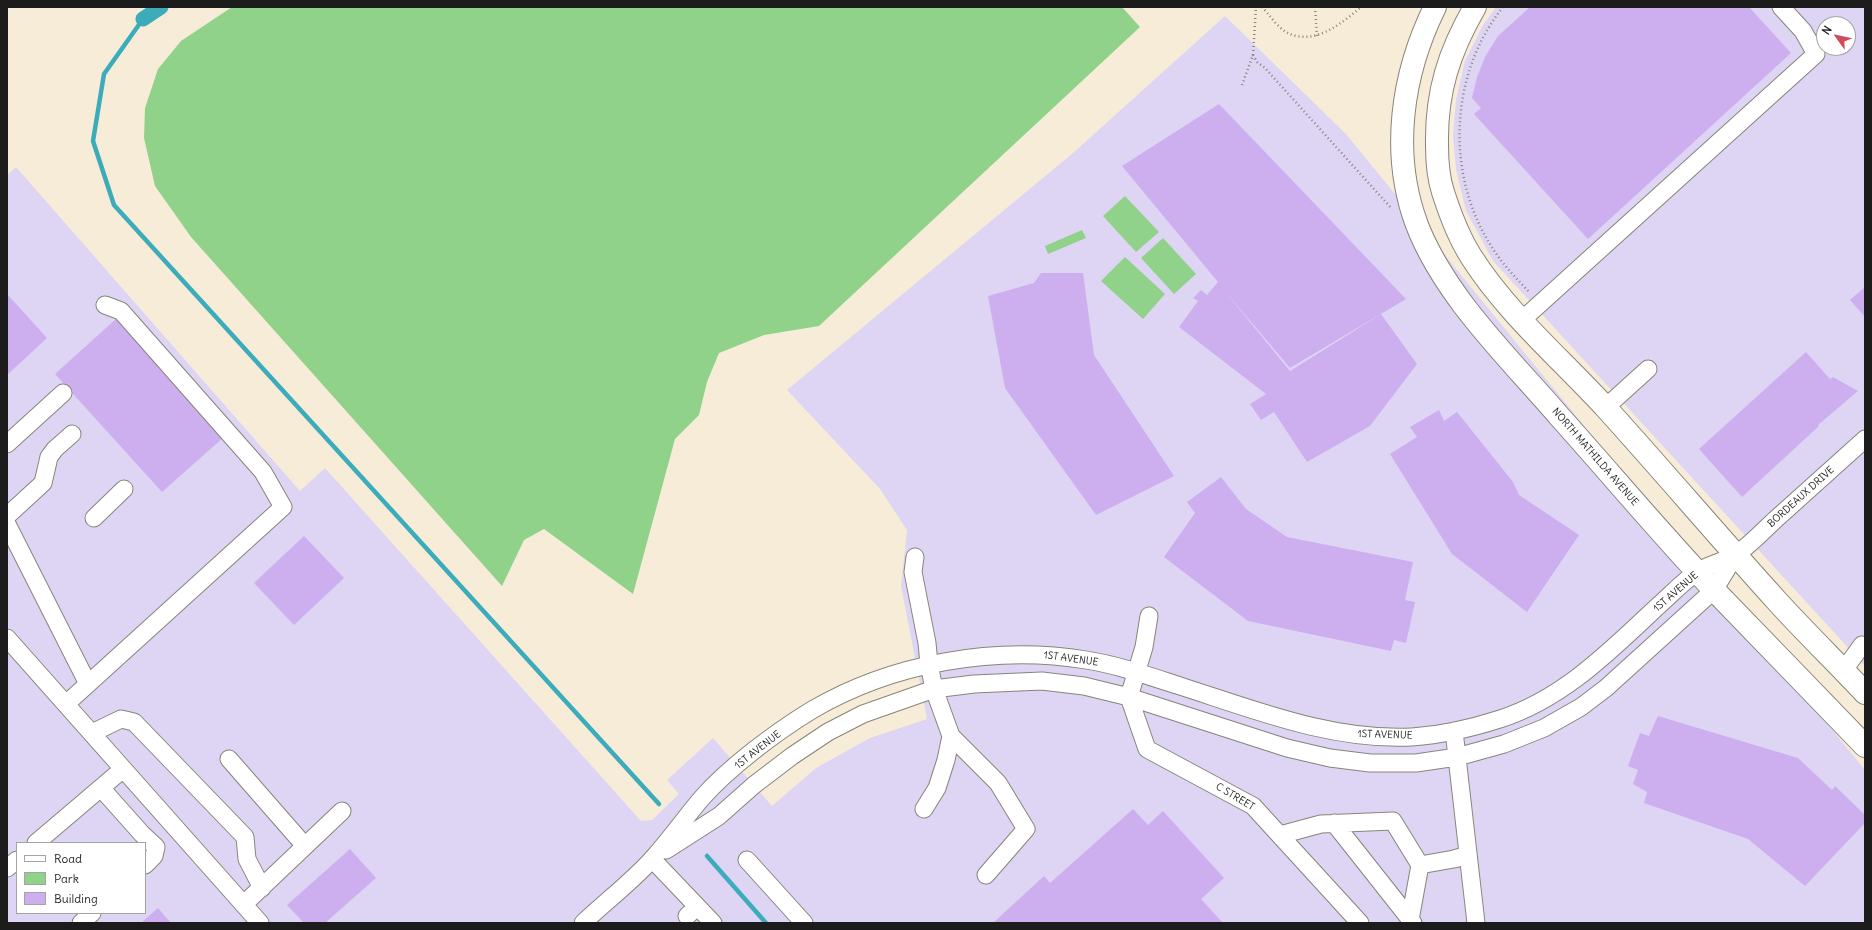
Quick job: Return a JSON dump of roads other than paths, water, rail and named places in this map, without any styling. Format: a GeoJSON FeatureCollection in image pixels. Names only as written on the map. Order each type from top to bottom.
{"type":"FeatureCollection","features":[{"type":"Feature","properties":{"kind":"main road","name":"NORTH MATHILDA AVENUE"},"geometry":{"type":"LineString","coordinates":[[1435,7],[1423,32],[1412,64],[1405,94],[1403,125],[1402,160],[1407,190],[1416,223],[1428,252],[1445,280],[1489,336],[1697,572],[1865,746]]}},
{"type":"Feature","properties":{"kind":"main road"},"geometry":{"type":"LineString","coordinates":[[1475,7],[1459,36],[1447,64],[1439,98],[1437,128],[1437,158],[1442,189],[1460,238],[1486,278],[1522,320],[1605,408],[1777,601],[1865,693]]}},
{"type":"Feature","properties":{"kind":"street"},"geometry":{"type":"LineString","coordinates":[[1522,320],[1816,54],[1803,31],[1780,7]]}},
{"type":"Feature","properties":{"kind":"street"},"geometry":{"type":"LineString","coordinates":[[66,704],[283,507],[258,466],[121,312],[105,305]]}},
{"type":"Feature","properties":{"kind":"street"},"geometry":{"type":"LineString","coordinates":[[1605,408],[1648,369]]}},
{"type":"Feature","properties":{"kind":"street"},"geometry":{"type":"LineString","coordinates":[[7,444],[63,393]]}},
{"type":"Feature","properties":{"kind":"street"},"geometry":{"type":"LineString","coordinates":[[7,516],[43,483],[49,457],[55,449],[72,434]]}},
{"type":"Feature","properties":{"kind":"street","name":"BORDEAUX DRIVE"},"geometry":{"type":"LineString","coordinates":[[1736,554],[1865,439]]}},
{"type":"Feature","properties":{"kind":"street"},"geometry":{"type":"LineString","coordinates":[[94,518],[124,489]]}},
{"type":"Feature","properties":{"kind":"street"},"geometry":{"type":"LineString","coordinates":[[7,524],[88,684]]}},
{"type":"Feature","properties":{"kind":"street","name":"1ST AVENUE"},"geometry":{"type":"LineString","coordinates":[[583,923],[652,859],[704,796],[737,765],[778,733],[813,710],[853,689],[891,675],[929,664],[971,658],[1044,655],[1088,660],[1136,672],[1294,723],[1334,732],[1372,737],[1414,737],[1454,731],[1504,718],[1533,705],[1567,685],[1600,660],[1697,572],[1736,554]]}},
{"type":"Feature","properties":{"kind":"street","name":"1ST AVENUE"},"geometry":{"type":"LineString","coordinates":[[652,859],[719,816],[754,785],[792,756],[828,732],[863,714],[934,690],[974,684],[1042,681],[1084,686],[1129,698],[1287,748],[1330,758],[1370,763],[1416,763],[1457,757],[1504,744],[1544,728],[1582,707],[1606,688],[1714,590],[1736,554]]}},
{"type":"Feature","properties":{"kind":"street"},"geometry":{"type":"LineString","coordinates":[[915,557],[913,572],[927,643],[934,690],[951,736],[998,783],[1026,829],[986,875]]}},
{"type":"Feature","properties":{"kind":"street"},"geometry":{"type":"LineString","coordinates":[[1129,698],[1144,647],[1149,616]]}},
{"type":"Feature","properties":{"kind":"street"},"geometry":{"type":"LineString","coordinates":[[7,638],[260,923]]}},
{"type":"Feature","properties":{"kind":"street"},"geometry":{"type":"LineString","coordinates":[[1844,670],[1862,645]]}},
{"type":"Feature","properties":{"kind":"street","name":"C STREET"},"geometry":{"type":"LineString","coordinates":[[1129,698],[1148,749],[1253,806],[1360,923]]}},
{"type":"Feature","properties":{"kind":"street"},"geometry":{"type":"LineString","coordinates":[[92,734],[121,719],[134,722],[245,838],[247,859],[262,888]]}},
{"type":"Feature","properties":{"kind":"street"},"geometry":{"type":"LineString","coordinates":[[1454,731],[1476,923]]}},
{"type":"Feature","properties":{"kind":"street"},"geometry":{"type":"LineString","coordinates":[[924,809],[937,788],[946,760],[951,736]]}},
{"type":"Feature","properties":{"kind":"street"},"geometry":{"type":"LineString","coordinates":[[229,759],[305,846]]}},
{"type":"Feature","properties":{"kind":"street"},"geometry":{"type":"LineString","coordinates":[[37,842],[123,769]]}},
{"type":"Feature","properties":{"kind":"street"},"geometry":{"type":"LineString","coordinates":[[101,788],[142,834],[156,847]]}},
{"type":"Feature","properties":{"kind":"street"},"geometry":{"type":"LineString","coordinates":[[244,904],[342,811]]}},
{"type":"Feature","properties":{"kind":"street"},"geometry":{"type":"LineString","coordinates":[[1280,835],[1321,824],[1393,821],[1420,864],[1412,922]]}},
{"type":"Feature","properties":{"kind":"street"},"geometry":{"type":"LineString","coordinates":[[1334,823],[1412,922]]}},
{"type":"Feature","properties":{"kind":"street"},"geometry":{"type":"LineString","coordinates":[[156,847],[181,835]]}},
{"type":"Feature","properties":{"kind":"street"},"geometry":{"type":"LineString","coordinates":[[146,864],[154,856],[156,847]]}},
{"type":"Feature","properties":{"kind":"street"},"geometry":{"type":"LineString","coordinates":[[1420,864],[1454,859],[1468,855]]}},
{"type":"Feature","properties":{"kind":"street"},"geometry":{"type":"LineString","coordinates":[[652,859],[692,912],[713,923]]}},
{"type":"Feature","properties":{"kind":"street"},"geometry":{"type":"LineString","coordinates":[[747,860],[804,923]]}},
{"type":"Feature","properties":{"kind":"street"},"geometry":{"type":"LineString","coordinates":[[7,868],[16,861]]}},
{"type":"Feature","properties":{"kind":"street"},"geometry":{"type":"LineString","coordinates":[[81,923],[91,914]]}},
{"type":"Feature","properties":{"kind":"waterway"},"geometry":{"type":"LineString","coordinates":[[143,19],[161,7]]}},
{"type":"Feature","properties":{"kind":"waterway"},"geometry":{"type":"LineString","coordinates":[[143,19],[104,74],[93,141],[114,205],[659,804]]}},
{"type":"Feature","properties":{"kind":"waterway"},"geometry":{"type":"LineString","coordinates":[[707,856],[766,923]]}}]}
